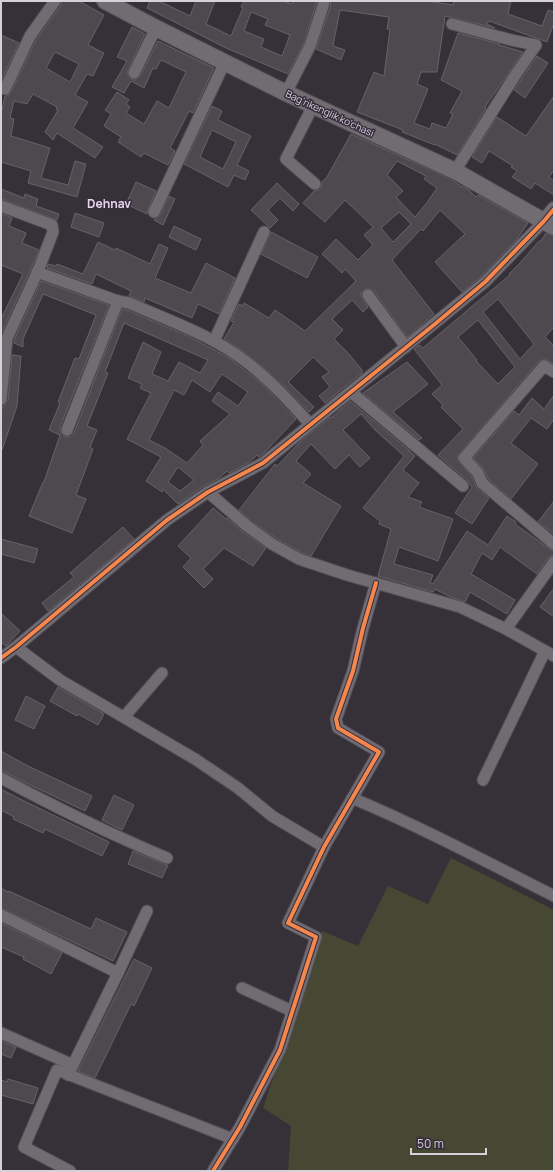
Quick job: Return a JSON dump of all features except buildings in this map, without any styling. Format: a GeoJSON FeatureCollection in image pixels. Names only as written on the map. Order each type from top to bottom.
{"type":"FeatureCollection","features":[{"type":"Feature","properties":{"kind":"main road","name":"Bag'rikenglik ko'chasi"},"geometry":{"type":"LineString","coordinates":[[105,1],[286,93],[455,171],[549,224]]}},
{"type":"Feature","properties":{"kind":"street"},"geometry":{"type":"LineString","coordinates":[[1,88],[5,89],[30,36],[55,1]]}},
{"type":"Feature","properties":{"kind":"street"},"geometry":{"type":"LineString","coordinates":[[286,93],[310,46],[324,1]]}},
{"type":"Feature","properties":{"kind":"street"},"geometry":{"type":"LineString","coordinates":[[452,24],[511,40],[536,45],[514,77],[455,171]]}},
{"type":"Feature","properties":{"kind":"street"},"geometry":{"type":"LineString","coordinates":[[134,73],[156,28]]}},
{"type":"Feature","properties":{"kind":"street"},"geometry":{"type":"LineString","coordinates":[[154,212],[225,62]]}},
{"type":"Feature","properties":{"kind":"street"},"geometry":{"type":"LineString","coordinates":[[313,106],[286,159],[315,184]]}},
{"type":"Feature","properties":{"kind":"street"},"geometry":{"type":"LineString","coordinates":[[1,206],[52,225],[53,232],[37,272],[7,338],[4,351],[1,399]]}},
{"type":"Feature","properties":{"kind":"street"},"geometry":{"type":"LineString","coordinates":[[1,658],[167,520],[208,492],[263,463],[351,392],[486,282],[549,224],[554,209]]}},
{"type":"Feature","properties":{"kind":"street"},"geometry":{"type":"LineString","coordinates":[[214,341],[264,232]]}},
{"type":"Feature","properties":{"kind":"street"},"geometry":{"type":"LineString","coordinates":[[37,272],[118,301],[129,302],[214,341],[248,363],[282,393],[310,424]]}},
{"type":"Feature","properties":{"kind":"street"},"geometry":{"type":"LineString","coordinates":[[368,294],[406,347]]}},
{"type":"Feature","properties":{"kind":"street"},"geometry":{"type":"LineString","coordinates":[[67,430],[118,301]]}},
{"type":"Feature","properties":{"kind":"street"},"geometry":{"type":"LineString","coordinates":[[554,372],[544,366],[464,458],[478,473],[482,482],[554,544]]}},
{"type":"Feature","properties":{"kind":"street"},"geometry":{"type":"LineString","coordinates":[[351,392],[463,486]]}},
{"type":"Feature","properties":{"kind":"street"},"geometry":{"type":"LineString","coordinates":[[208,492],[247,526],[272,544],[299,559],[460,608],[506,629],[550,654],[483,780]]}},
{"type":"Feature","properties":{"kind":"street"},"geometry":{"type":"LineString","coordinates":[[506,629],[554,562]]}},
{"type":"Feature","properties":{"kind":"street"},"geometry":{"type":"LineString","coordinates":[[213,1171],[240,1127],[280,1050],[316,937],[288,923],[324,847],[379,752],[338,728],[336,719],[353,671],[376,583]]}},
{"type":"Feature","properties":{"kind":"street"},"geometry":{"type":"LineString","coordinates":[[16,647],[60,680],[195,759],[238,788],[272,816],[324,847]]}},
{"type":"Feature","properties":{"kind":"street"},"geometry":{"type":"LineString","coordinates":[[124,717],[162,673]]}},
{"type":"Feature","properties":{"kind":"street"},"geometry":{"type":"LineString","coordinates":[[1,778],[132,843],[167,858]]}},
{"type":"Feature","properties":{"kind":"street"},"geometry":{"type":"LineString","coordinates":[[352,798],[392,814],[444,839],[554,896]]}},
{"type":"Feature","properties":{"kind":"street"},"geometry":{"type":"LineString","coordinates":[[70,1070],[147,911]]}},
{"type":"Feature","properties":{"kind":"street"},"geometry":{"type":"LineString","coordinates":[[1,915],[118,973]]}},
{"type":"Feature","properties":{"kind":"street"},"geometry":{"type":"LineString","coordinates":[[242,988],[292,1011]]}},
{"type":"Feature","properties":{"kind":"street"},"geometry":{"type":"LineString","coordinates":[[1,1033],[70,1070],[233,1139]]}},
{"type":"Feature","properties":{"kind":"street"},"geometry":{"type":"LineString","coordinates":[[70,1070],[57,1070],[24,1147],[70,1171]]}},
{"type":"Feature","properties":{"kind":"green space"},"geometry":{"type":"Polygon","coordinates":[[[451,858],[554,910],[554,1171],[288,1171],[291,1126],[263,1108],[322,931],[358,946],[388,886],[428,904],[451,858]]]}},
{"type":"Feature","properties":{"kind":"cycle path"},"geometry":{"type":"LineString","coordinates":[[1,658],[167,520],[208,492],[263,463],[435,324],[485,282],[554,209]]}},
{"type":"Feature","properties":{"kind":"cycle path"},"geometry":{"type":"LineString","coordinates":[[213,1171],[240,1127],[280,1050],[316,937],[288,923],[324,847],[379,752],[338,728],[336,719],[353,671],[376,583]]}},
{"type":"Feature","properties":{"kind":"district","name":"Dehnav"},"geometry":{"type":"Point","coordinates":[109,203]}}]}
